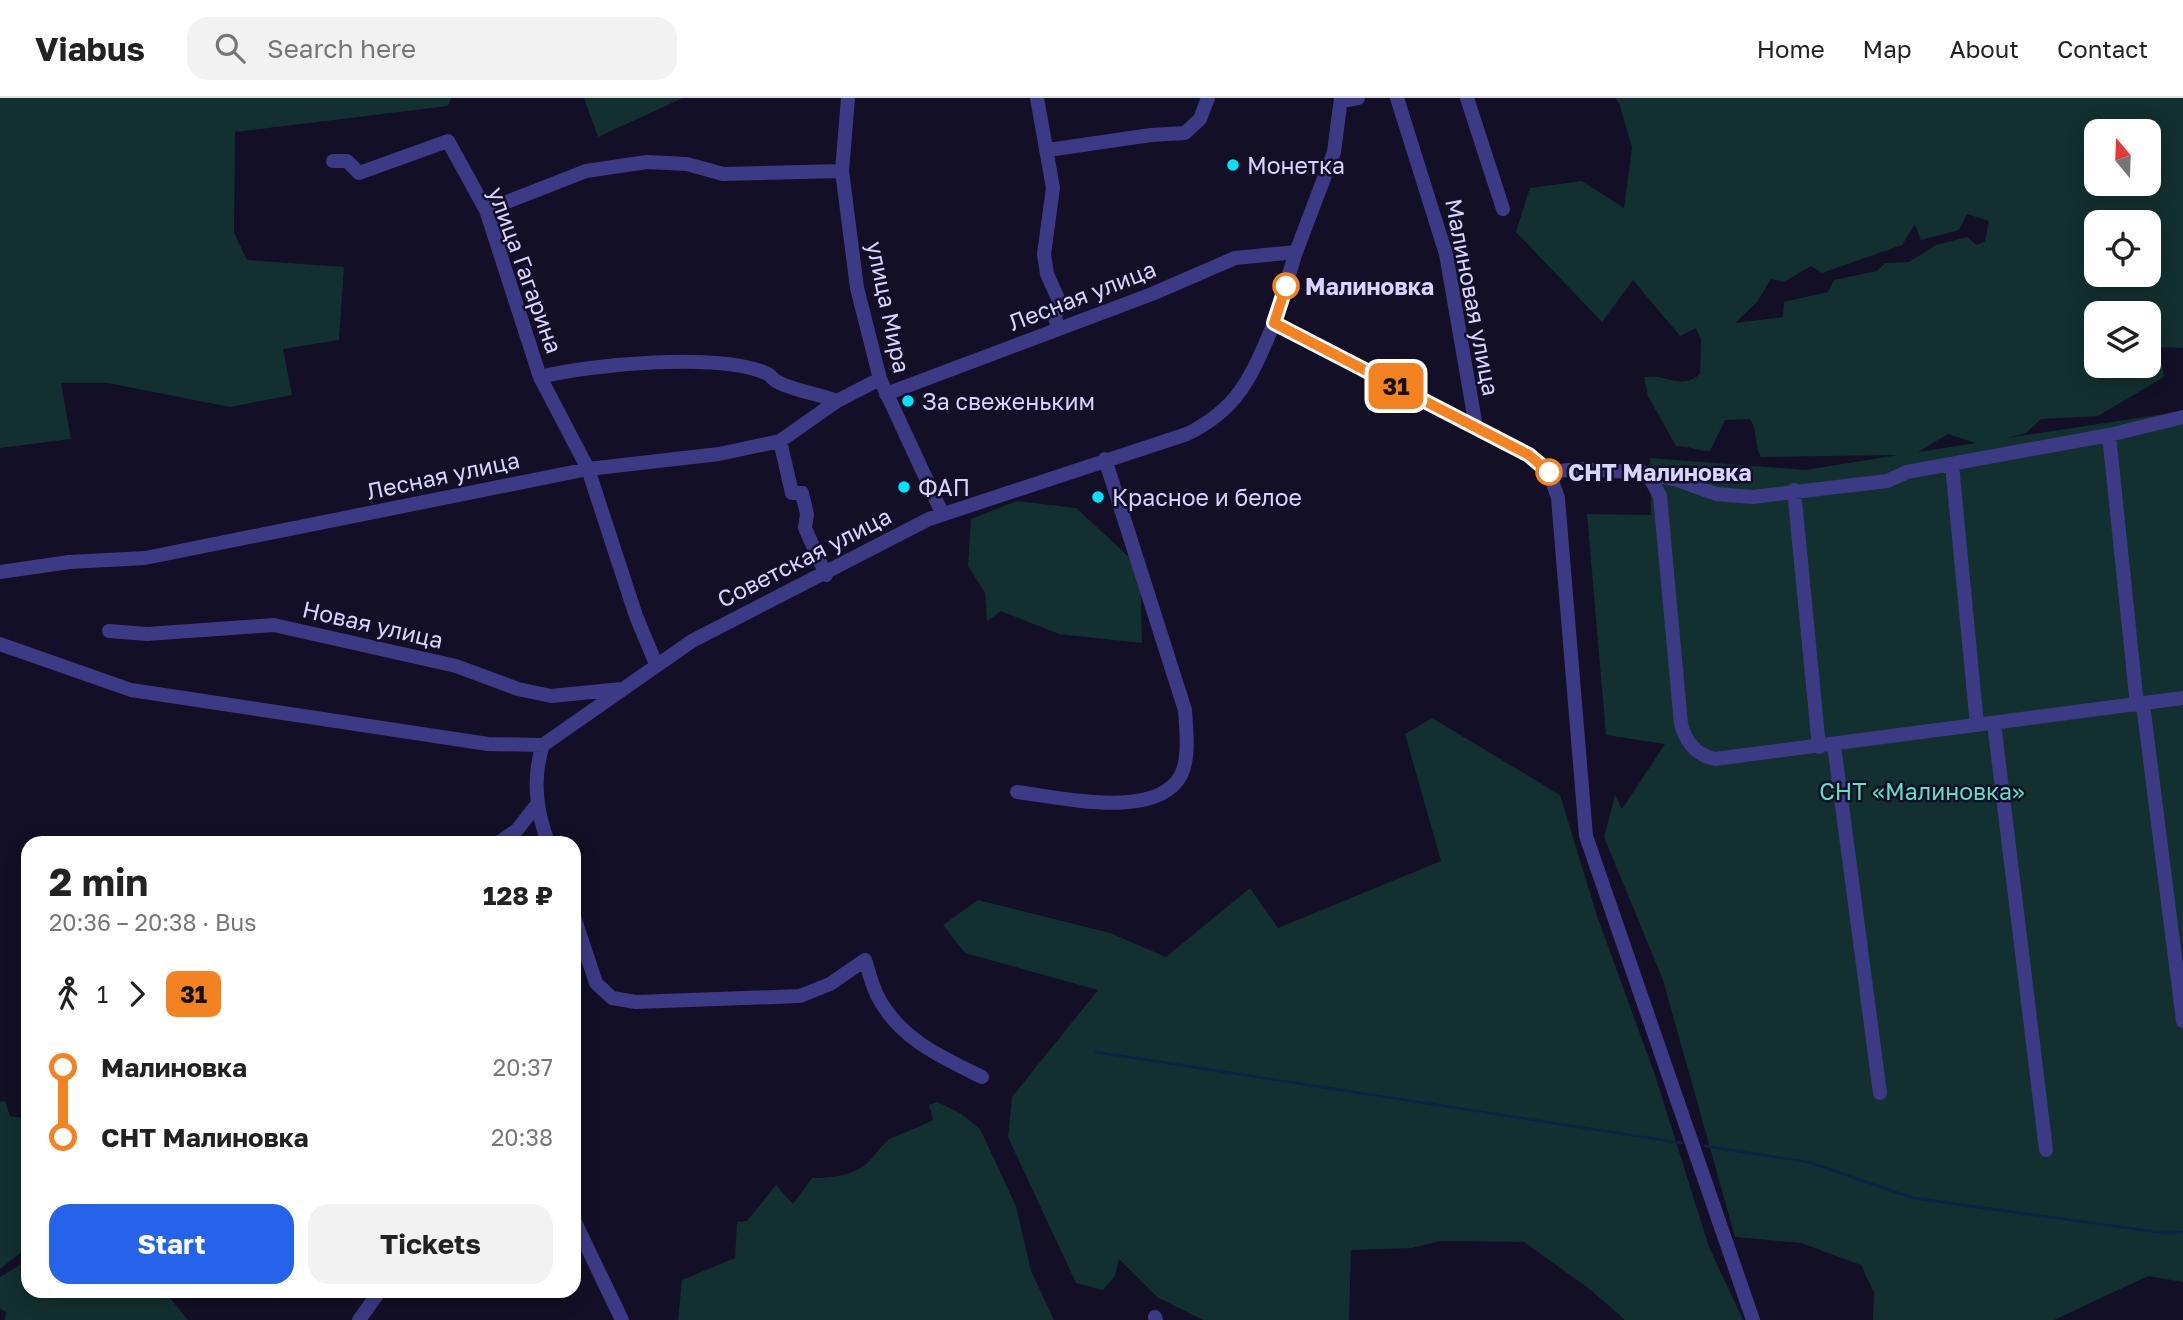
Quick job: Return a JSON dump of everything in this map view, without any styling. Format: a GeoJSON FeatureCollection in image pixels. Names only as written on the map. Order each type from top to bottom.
{"type":"FeatureCollection","features":[{"type":"Feature","properties":{"kind":"street","name":"улица Мира"},"geometry":{"type":"LineString","coordinates":[[848,98],[842,171],[857,288],[880,379],[942,513]]}},
{"type":"Feature","properties":{"kind":"street"},"geometry":{"type":"LineString","coordinates":[[1037,98],[1048,150],[1053,207],[1044,254],[1046,274],[1060,303],[1055,317],[1058,329]]}},
{"type":"Feature","properties":{"kind":"street"},"geometry":{"type":"LineString","coordinates":[[1048,150],[1151,135],[1185,133],[1200,119],[1208,98]]}},
{"type":"Feature","properties":{"kind":"street"},"geometry":{"type":"LineString","coordinates":[[1342,99],[1358,98]]}},
{"type":"Feature","properties":{"kind":"street","name":"Малиновая улица"},"geometry":{"type":"LineString","coordinates":[[1396,98],[1446,254],[1476,427]]}},
{"type":"Feature","properties":{"kind":"street","name":"Малиновая улица"},"geometry":{"type":"LineString","coordinates":[[1466,98],[1503,209]]}},
{"type":"Feature","properties":{"kind":"street","name":"Советская улица"},"geometry":{"type":"LineString","coordinates":[[543,746],[656,664],[707,632],[826,575],[942,513],[1187,434],[1210,423],[1225,411],[1251,379],[1274,323],[1296,252],[1334,152],[1342,99]]}},
{"type":"Feature","properties":{"kind":"street","name":"улица Гагарина"},"geometry":{"type":"LineString","coordinates":[[333,162],[347,161],[359,173],[449,141],[486,210],[540,377],[588,469],[636,616],[656,664]]}},
{"type":"Feature","properties":{"kind":"street"},"geometry":{"type":"LineString","coordinates":[[486,210],[586,171],[646,162],[687,164],[723,174],[842,171]]}},
{"type":"Feature","properties":{"kind":"street","name":"Лесная улица"},"geometry":{"type":"LineString","coordinates":[[886,394],[1236,258],[1296,252]]}},
{"type":"Feature","properties":{"kind":"street"},"geometry":{"type":"LineString","coordinates":[[1274,323],[1529,455],[1549,472],[1558,498],[1586,836],[1753,1320]]}},
{"type":"Feature","properties":{"kind":"street","name":"улица Гагарина"},"geometry":{"type":"LineString","coordinates":[[540,377],[593,367],[662,362],[723,364],[768,374],[777,382],[837,401]]}},
{"type":"Feature","properties":{"kind":"street","name":"Лесная улица"},"geometry":{"type":"LineString","coordinates":[[0,572],[69,562],[145,558],[588,469],[719,454],[780,441],[837,401],[880,379]]}},
{"type":"Feature","properties":{"kind":"street"},"geometry":{"type":"LineString","coordinates":[[1549,472],[1580,469],[1647,473],[1716,494],[1753,497],[1886,481],[1907,472],[2109,435],[2183,416]]}},
{"type":"Feature","properties":{"kind":"street"},"geometry":{"type":"LineString","coordinates":[[2109,435],[2140,704],[2183,1021]]}},
{"type":"Feature","properties":{"kind":"street"},"geometry":{"type":"LineString","coordinates":[[780,441],[792,493],[802,493],[807,514],[804,528],[826,575]]}},
{"type":"Feature","properties":{"kind":"street"},"geometry":{"type":"LineString","coordinates":[[1017,792],[1085,800],[1151,801],[1165,794],[1182,774],[1186,740],[1185,710],[1105,459]]}},
{"type":"Feature","properties":{"kind":"street"},"geometry":{"type":"LineString","coordinates":[[1952,465],[1977,725]]}},
{"type":"Feature","properties":{"kind":"street"},"geometry":{"type":"LineString","coordinates":[[1647,473],[1660,496],[1663,512],[1678,696],[1686,740],[1703,756],[1716,759],[1826,746],[2183,698]]}},
{"type":"Feature","properties":{"kind":"street"},"geometry":{"type":"LineString","coordinates":[[1794,490],[1826,746],[1880,1093]]}},
{"type":"Feature","properties":{"kind":"street","name":"Новая улица"},"geometry":{"type":"LineString","coordinates":[[109,631],[147,634],[274,625],[456,666],[518,689],[551,696],[623,689]]}},
{"type":"Feature","properties":{"kind":"street"},"geometry":{"type":"LineString","coordinates":[[0,644],[131,690],[488,744],[543,746],[538,761],[538,803],[547,836]]}},
{"type":"Feature","properties":{"kind":"street"},"geometry":{"type":"LineString","coordinates":[[1994,723],[2046,1150]]}},
{"type":"Feature","properties":{"kind":"street"},"geometry":{"type":"LineString","coordinates":[[508,836],[517,830],[538,803]]}},
{"type":"Feature","properties":{"kind":"street"},"geometry":{"type":"LineString","coordinates":[[581,938],[596,983],[612,998],[636,1002],[800,996],[830,984],[865,960],[877,996],[899,1027],[919,1043],[982,1077]]}},
{"type":"Feature","properties":{"kind":"street"},"geometry":{"type":"LineString","coordinates":[[581,1235],[622,1320]]}},
{"type":"Feature","properties":{"kind":"street"},"geometry":{"type":"LineString","coordinates":[[359,1320],[375,1298]]}},
{"type":"Feature","properties":{"kind":"green space"},"geometry":{"type":"Polygon","coordinates":[[[0,98],[451,98],[448,106],[235,132],[234,233],[247,260],[344,267],[339,340],[283,349],[292,395],[230,407],[108,383],[61,383],[71,439],[0,448],[0,98]]]}},
{"type":"Feature","properties":{"kind":"green space"},"geometry":{"type":"Polygon","coordinates":[[[584,98],[683,98],[598,137],[584,98]]]}},
{"type":"Feature","properties":{"kind":"green space","name":"СНТ «Малиновка»"},"geometry":{"type":"Polygon","coordinates":[[[1615,98],[2183,98],[2183,348],[2161,347],[2161,301],[2084,301],[2084,378],[2161,378],[2161,359],[2164,377],[2098,416],[2041,419],[2026,433],[2007,438],[2183,411],[2183,1282],[2148,1276],[2054,1320],[1873,1320],[1874,1293],[1861,1265],[1801,1243],[1735,1237],[1663,980],[1604,837],[1615,795],[1622,809],[1665,744],[1606,735],[1587,514],[1651,515],[1650,458],[1806,470],[1898,455],[1761,457],[1750,419],[1725,420],[1710,451],[1676,446],[1648,396],[1644,377],[1686,381],[1700,374],[1701,340],[1696,328],[1680,336],[1633,280],[1602,322],[1516,232],[1530,188],[1582,181],[1624,208],[1632,147],[1619,103],[1615,98]],[[1967,214],[1959,230],[1921,240],[1915,224],[1902,245],[1822,273],[1811,266],[1784,282],[1771,279],[1757,302],[1735,323],[1783,317],[1784,302],[1828,292],[1834,280],[1877,271],[1885,263],[1909,262],[1936,245],[1967,237],[1977,245],[1985,241],[1989,221],[1967,214]],[[1948,434],[1918,452],[1976,443],[1948,434]]]}},
{"type":"Feature","properties":{"kind":"green space"},"geometry":{"type":"Polygon","coordinates":[[[1017,501],[1076,508],[1140,567],[1142,643],[1059,634],[1001,611],[987,621],[985,593],[968,566],[971,519],[1017,501]]]}},
{"type":"Feature","properties":{"kind":"green space"},"geometry":{"type":"Polygon","coordinates":[[[1432,718],[1560,795],[1597,916],[1656,1078],[1709,1247],[1743,1320],[1625,1320],[1591,1290],[1524,1242],[1440,1241],[1412,1248],[1351,1250],[1349,1320],[1203,1320],[1157,1297],[1119,1259],[1115,1276],[1103,1290],[1076,1283],[1008,1137],[1012,1097],[1098,990],[965,953],[943,925],[978,900],[1110,933],[1166,957],[1250,888],[1278,928],[1441,861],[1405,734],[1432,718]]]}},
{"type":"Feature","properties":{"kind":"green space"},"geometry":{"type":"Polygon","coordinates":[[[5,1101],[10,1116],[21,1118],[21,1252],[0,1269],[0,1102],[5,1101]]]}},
{"type":"Feature","properties":{"kind":"green space"},"geometry":{"type":"Polygon","coordinates":[[[937,1102],[960,1113],[980,1129],[1016,1206],[1031,1271],[1054,1320],[678,1320],[682,1280],[735,1258],[737,1222],[747,1221],[776,1185],[793,1204],[812,1178],[853,1172],[869,1162],[892,1138],[933,1120],[929,1105],[937,1102]]]}},
{"type":"Feature","properties":{"kind":"green space"},"geometry":{"type":"Polygon","coordinates":[[[21,1264],[21,1298],[170,1298],[188,1320],[5,1320],[6,1312],[0,1309],[0,1277],[21,1264]]]}},
{"type":"Feature","properties":{"kind":"waterway"},"geometry":{"type":"LineString","coordinates":[[1096,1052],[1682,1143]]}},
{"type":"Feature","properties":{"kind":"waterway"},"geometry":{"type":"LineString","coordinates":[[1705,1146],[1808,1162],[1913,1198],[2164,1233],[2183,1232]]}},
{"type":"Feature","properties":{"kind":"bus line","name":"31"},"geometry":{"type":"LineString","coordinates":[[1286,286],[1274,323],[1529,455],[1541,462],[1549,472]]}},
{"type":"Feature","properties":{"kind":"place","name":"Монетка"},"geometry":{"type":"Point","coordinates":[1233,165]}},
{"type":"Feature","properties":{"kind":"place","name":"Малиновка"},"geometry":{"type":"Point","coordinates":[1286,286]}},
{"type":"Feature","properties":{"kind":"place","name":"За свеженьким"},"geometry":{"type":"Point","coordinates":[908,401]}},
{"type":"Feature","properties":{"kind":"place","name":"СНТ Малиновка"},"geometry":{"type":"Point","coordinates":[1549,472]}},
{"type":"Feature","properties":{"kind":"place","name":"ФАП"},"geometry":{"type":"Point","coordinates":[904,487]}},
{"type":"Feature","properties":{"kind":"place","name":"Красное и белое"},"geometry":{"type":"Point","coordinates":[1098,497]}}]}
